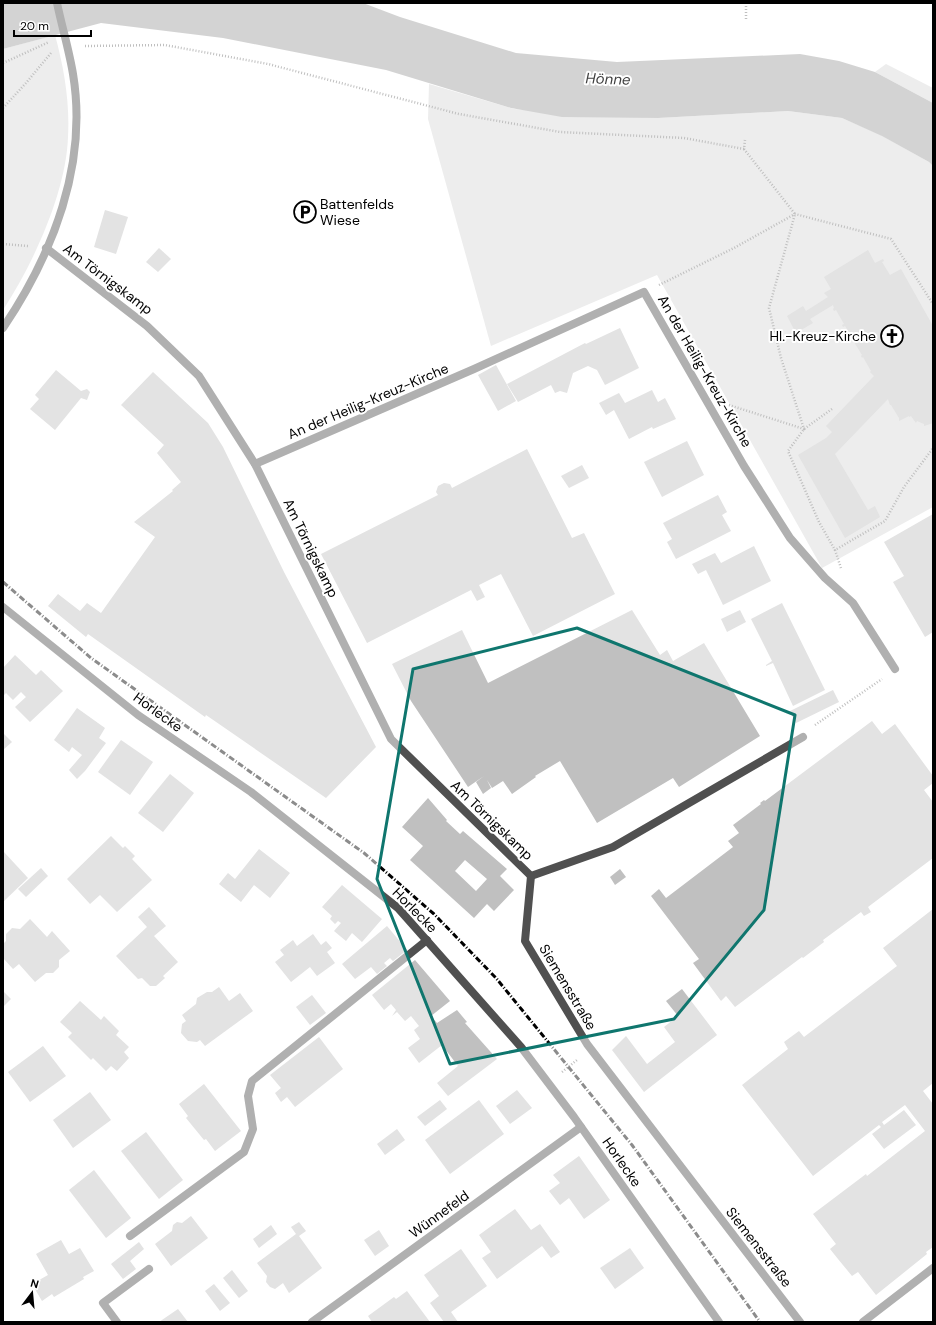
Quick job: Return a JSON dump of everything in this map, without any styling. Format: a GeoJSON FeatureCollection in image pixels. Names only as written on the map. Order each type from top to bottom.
{"type":"FeatureCollection","features":[{"type":"Feature","properties":{"kind":"street"},"geometry":{"type":"LineString","coordinates":[[3,328],[32,278],[46,248],[60,217],[70,182],[76,144],[76,110],[73,74],[57,3]]}},
{"type":"Feature","properties":{"kind":"street","name":"Am Törnigskamp"},"geometry":{"type":"LineString","coordinates":[[46,248],[147,326],[200,376],[255,464],[391,739],[532,876]]}},
{"type":"Feature","properties":{"kind":"street","name":"An der Heilig-Kreuz-Kirche"},"geometry":{"type":"LineString","coordinates":[[255,464],[474,369],[644,292],[704,397],[790,538],[825,578],[853,603],[895,669]]}},
{"type":"Feature","properties":{"kind":"street","name":"Horlecke"},"geometry":{"type":"LineString","coordinates":[[3,607],[138,715],[257,797],[398,908],[521,1047],[581,1127],[719,1322]]}},
{"type":"Feature","properties":{"kind":"street"},"geometry":{"type":"LineString","coordinates":[[532,876],[614,847],[803,736]]}},
{"type":"Feature","properties":{"kind":"street","name":"Siemensstraße"},"geometry":{"type":"LineString","coordinates":[[532,876],[526,941],[586,1044],[800,1322]]}},
{"type":"Feature","properties":{"kind":"street"},"geometry":{"type":"LineString","coordinates":[[130,1236],[244,1152],[253,1129],[248,1096],[252,1081],[427,940]]}},
{"type":"Feature","properties":{"kind":"street","name":"Wünnefeld"},"geometry":{"type":"LineString","coordinates":[[312,1322],[581,1127]]}},
{"type":"Feature","properties":{"kind":"street"},"geometry":{"type":"LineString","coordinates":[[863,1322],[933,1268]]}},
{"type":"Feature","properties":{"kind":"street"},"geometry":{"type":"LineString","coordinates":[[117,1322],[103,1303],[149,1269]]}},
{"type":"Feature","properties":{"kind":"path"},"geometry":{"type":"LineString","coordinates":[[746,3],[746,19]]}},
{"type":"Feature","properties":{"kind":"path"},"geometry":{"type":"LineString","coordinates":[[3,63],[64,36]]}},
{"type":"Feature","properties":{"kind":"path"},"geometry":{"type":"LineString","coordinates":[[67,47],[166,45],[268,64],[459,114],[560,132],[684,138],[744,149],[795,214],[891,239],[933,304]]}},
{"type":"Feature","properties":{"kind":"path"},"geometry":{"type":"LineString","coordinates":[[3,108],[49,56]]}},
{"type":"Feature","properties":{"kind":"path"},"geometry":{"type":"LineString","coordinates":[[744,149],[745,140]]}},
{"type":"Feature","properties":{"kind":"path"},"geometry":{"type":"LineString","coordinates":[[644,292],[734,248],[795,214]]}},
{"type":"Feature","properties":{"kind":"path"},"geometry":{"type":"LineString","coordinates":[[795,214],[769,308],[781,358],[804,429]]}},
{"type":"Feature","properties":{"kind":"path"},"geometry":{"type":"LineString","coordinates":[[3,244],[46,248]]}},
{"type":"Feature","properties":{"kind":"path"},"geometry":{"type":"LineString","coordinates":[[704,397],[804,429]]}},
{"type":"Feature","properties":{"kind":"path"},"geometry":{"type":"LineString","coordinates":[[832,409],[804,429],[788,451],[818,522],[835,550],[843,573]]}},
{"type":"Feature","properties":{"kind":"path"},"geometry":{"type":"LineString","coordinates":[[835,550],[885,520],[904,487],[933,448]]}},
{"type":"Feature","properties":{"kind":"path"},"geometry":{"type":"LineString","coordinates":[[803,736],[814,726],[895,669]]}},
{"type":"Feature","properties":{"kind":"path"},"geometry":{"type":"LineString","coordinates":[[557,1067],[561,1073],[583,1056],[579,1050],[586,1044]]}},
{"type":"Feature","properties":{"kind":"highlighted area"},"geometry":{"type":"Polygon","coordinates":[[[577,628],[795,715],[764,910],[674,1019],[450,1064],[377,879],[413,669],[577,628]]]}},
{"type":"Feature","properties":{"kind":"shaded area"},"geometry":{"type":"Polygon","coordinates":[[[55,35],[64,73],[67,98],[68,137],[66,159],[61,181],[46,227],[26,271],[3,310],[3,49],[55,35]]]}},
{"type":"Feature","properties":{"kind":"shaded area"},"geometry":{"type":"Polygon","coordinates":[[[886,64],[933,88],[933,103],[875,72],[886,64]]]}},
{"type":"Feature","properties":{"kind":"shaded area"},"geometry":{"type":"Polygon","coordinates":[[[429,84],[514,109],[658,118],[788,111],[842,118],[879,134],[929,162],[933,166],[933,507],[822,568],[657,275],[491,346],[428,119],[429,84]]]}},
{"type":"Feature","properties":{"kind":"water","name":"Hönne"},"geometry":{"type":"Polygon","coordinates":[[[3,3],[363,3],[400,17],[516,53],[617,62],[800,54],[839,61],[875,72],[933,103],[933,166],[929,162],[882,136],[842,118],[788,111],[658,118],[562,117],[511,108],[386,70],[223,38],[101,23],[3,49],[3,3]]]}},
{"type":"Feature","properties":{"kind":"building"},"geometry":{"type":"Polygon","coordinates":[[[105,210],[128,217],[116,254],[94,247],[105,210]]]}},
{"type":"Feature","properties":{"kind":"building"},"geometry":{"type":"Polygon","coordinates":[[[159,248],[171,259],[158,272],[146,262],[159,248]]]}},
{"type":"Feature","properties":{"kind":"building","name":"Hl.-Kreuz-Kirche"},"geometry":{"type":"Polygon","coordinates":[[[868,250],[875,263],[883,259],[884,261],[882,262],[890,275],[901,269],[933,326],[933,423],[924,426],[924,424],[917,421],[916,423],[911,416],[899,421],[899,418],[890,405],[888,399],[835,454],[868,510],[875,506],[880,517],[845,538],[798,455],[826,438],[832,432],[826,426],[874,376],[870,372],[871,371],[854,342],[851,340],[853,339],[845,326],[843,327],[842,325],[844,324],[836,310],[834,311],[833,305],[810,319],[813,323],[796,333],[787,316],[803,306],[806,311],[828,297],[824,293],[831,289],[824,277],[868,250]]]}},
{"type":"Feature","properties":{"kind":"building"},"geometry":{"type":"Polygon","coordinates":[[[620,328],[639,368],[605,385],[597,370],[588,366],[573,373],[567,393],[560,391],[555,393],[551,385],[518,402],[507,384],[585,343],[586,344],[620,328]]]}},
{"type":"Feature","properties":{"kind":"building"},"geometry":{"type":"Polygon","coordinates":[[[496,365],[516,401],[498,411],[478,375],[496,365]]]}},
{"type":"Feature","properties":{"kind":"building"},"geometry":{"type":"Polygon","coordinates":[[[56,370],[81,391],[87,389],[90,392],[87,400],[81,398],[55,430],[30,409],[39,399],[35,395],[56,370]]]}},
{"type":"Feature","properties":{"kind":"building"},"geometry":{"type":"Polygon","coordinates":[[[153,372],[208,423],[223,447],[284,572],[376,747],[326,798],[206,715],[205,717],[88,634],[86,637],[48,606],[58,594],[80,611],[87,603],[101,613],[155,537],[134,522],[173,491],[172,490],[181,482],[157,453],[164,445],[121,405],[153,372]]]}},
{"type":"Feature","properties":{"kind":"building"},"geometry":{"type":"Polygon","coordinates":[[[652,390],[658,402],[665,398],[676,419],[653,429],[652,427],[629,439],[614,410],[606,415],[599,403],[619,393],[625,403],[652,390]]]}},
{"type":"Feature","properties":{"kind":"building"},"geometry":{"type":"Polygon","coordinates":[[[687,441],[704,475],[662,497],[644,462],[687,441]]]}},
{"type":"Feature","properties":{"kind":"building"},"geometry":{"type":"Polygon","coordinates":[[[527,449],[572,538],[584,533],[615,594],[533,636],[501,574],[479,585],[485,597],[477,601],[471,590],[367,643],[321,554],[438,495],[436,492],[438,486],[444,483],[450,484],[452,488],[527,449]]]}},
{"type":"Feature","properties":{"kind":"building"},"geometry":{"type":"Polygon","coordinates":[[[582,465],[589,478],[569,488],[561,476],[582,465]]]}},
{"type":"Feature","properties":{"kind":"building"},"geometry":{"type":"Polygon","coordinates":[[[718,495],[727,512],[722,515],[731,531],[676,559],[667,542],[672,539],[663,523],[718,495]]]}},
{"type":"Feature","properties":{"kind":"building"},"geometry":{"type":"Polygon","coordinates":[[[933,514],[933,632],[925,637],[893,582],[904,576],[884,542],[933,514]]]}},
{"type":"Feature","properties":{"kind":"building"},"geometry":{"type":"Polygon","coordinates":[[[754,546],[771,581],[723,605],[706,570],[698,574],[692,564],[715,553],[721,563],[754,546]]]}},
{"type":"Feature","properties":{"kind":"building"},"geometry":{"type":"Polygon","coordinates":[[[782,603],[825,690],[793,706],[773,663],[766,666],[772,661],[751,619],[782,603]]]}},
{"type":"Feature","properties":{"kind":"building"},"geometry":{"type":"Polygon","coordinates":[[[632,610],[660,655],[667,650],[673,661],[704,643],[760,736],[679,787],[673,778],[597,823],[560,761],[535,776],[536,777],[512,794],[503,781],[492,788],[487,780],[491,788],[483,794],[476,782],[484,776],[468,787],[411,701],[392,664],[462,630],[488,683],[632,610]]]}},
{"type":"Feature","properties":{"kind":"building"},"geometry":{"type":"Polygon","coordinates":[[[740,610],[746,622],[727,632],[721,619],[740,610]]]}},
{"type":"Feature","properties":{"kind":"building"},"geometry":{"type":"Polygon","coordinates":[[[15,655],[36,675],[41,670],[63,691],[30,722],[15,707],[26,697],[21,692],[13,700],[6,693],[3,696],[3,668],[15,655]]]}},
{"type":"Feature","properties":{"kind":"building"},"geometry":{"type":"Polygon","coordinates":[[[833,690],[839,702],[796,723],[790,711],[833,690]]]}},
{"type":"Feature","properties":{"kind":"building"},"geometry":{"type":"Polygon","coordinates":[[[77,708],[105,728],[99,738],[106,743],[85,771],[77,779],[69,770],[82,755],[72,747],[69,752],[54,740],[77,708]]]}},
{"type":"Feature","properties":{"kind":"building"},"geometry":{"type":"Polygon","coordinates":[[[872,721],[882,734],[895,724],[933,776],[933,783],[924,790],[933,802],[933,858],[868,907],[871,912],[864,916],[861,912],[823,940],[824,942],[803,958],[802,957],[735,1007],[726,996],[721,1001],[693,963],[699,959],[651,896],[659,889],[666,898],[733,847],[728,841],[739,833],[733,825],[761,804],[760,803],[764,800],[765,801],[872,721]]]}},
{"type":"Feature","properties":{"kind":"building"},"geometry":{"type":"Polygon","coordinates":[[[3,733],[12,742],[3,750],[3,733]]]}},
{"type":"Feature","properties":{"kind":"building"},"geometry":{"type":"Polygon","coordinates":[[[121,740],[153,762],[130,795],[98,772],[121,740]]]}},
{"type":"Feature","properties":{"kind":"building"},"geometry":{"type":"Polygon","coordinates":[[[170,774],[194,793],[163,832],[138,813],[170,774]]]}},
{"type":"Feature","properties":{"kind":"building"},"geometry":{"type":"Polygon","coordinates":[[[428,798],[447,820],[446,821],[460,834],[463,831],[507,869],[500,876],[514,890],[494,911],[487,904],[474,918],[410,860],[423,846],[402,827],[428,798]],[[465,860],[455,871],[476,891],[487,879],[465,860]]]}},
{"type":"Feature","properties":{"kind":"building"},"geometry":{"type":"Polygon","coordinates":[[[111,836],[123,848],[125,846],[135,856],[132,859],[152,880],[117,912],[100,895],[90,904],[67,879],[111,836]]]}},
{"type":"Feature","properties":{"kind":"building"},"geometry":{"type":"Polygon","coordinates":[[[259,849],[290,873],[270,898],[254,885],[241,902],[219,884],[228,873],[235,879],[259,849]]]}},
{"type":"Feature","properties":{"kind":"building"},"geometry":{"type":"Polygon","coordinates":[[[3,851],[28,878],[3,902],[3,851]]]}},
{"type":"Feature","properties":{"kind":"building"},"geometry":{"type":"Polygon","coordinates":[[[41,868],[48,876],[26,897],[18,889],[41,868]]]}},
{"type":"Feature","properties":{"kind":"building"},"geometry":{"type":"Polygon","coordinates":[[[620,869],[626,877],[615,885],[610,877],[620,869]]]}},
{"type":"Feature","properties":{"kind":"building"},"geometry":{"type":"Polygon","coordinates":[[[342,885],[382,919],[362,942],[352,933],[346,941],[334,931],[341,923],[338,921],[335,924],[330,919],[332,916],[322,907],[342,885]]]}},
{"type":"Feature","properties":{"kind":"building"},"geometry":{"type":"Polygon","coordinates":[[[149,907],[166,926],[154,936],[178,962],[163,976],[165,978],[156,986],[150,986],[142,978],[138,979],[116,956],[147,927],[138,917],[149,907]]]}},
{"type":"Feature","properties":{"kind":"building"},"geometry":{"type":"Polygon","coordinates":[[[933,909],[933,1083],[923,1091],[933,1104],[933,1247],[926,1252],[927,1254],[876,1295],[858,1272],[852,1276],[830,1249],[836,1244],[813,1214],[866,1174],[867,1176],[925,1131],[905,1105],[882,1122],[884,1125],[904,1110],[916,1125],[884,1149],[872,1134],[881,1127],[879,1125],[813,1176],[742,1085],[788,1049],[784,1042],[799,1031],[804,1037],[897,966],[883,948],[933,909]]]}},
{"type":"Feature","properties":{"kind":"building"},"geometry":{"type":"Polygon","coordinates":[[[30,919],[47,937],[52,931],[70,951],[59,960],[59,967],[53,973],[46,973],[35,982],[19,964],[13,969],[3,958],[3,944],[6,941],[6,934],[12,928],[20,929],[30,919]]]}},
{"type":"Feature","properties":{"kind":"building"},"geometry":{"type":"Polygon","coordinates":[[[387,926],[407,950],[393,961],[390,958],[384,963],[387,966],[377,974],[371,967],[355,979],[342,964],[387,926]]]}},
{"type":"Feature","properties":{"kind":"building"},"geometry":{"type":"Polygon","coordinates":[[[313,934],[321,945],[326,941],[332,948],[327,952],[335,963],[317,976],[310,967],[291,982],[275,962],[284,955],[280,950],[293,940],[297,946],[313,934]]]}},
{"type":"Feature","properties":{"kind":"building"},"geometry":{"type":"Polygon","coordinates":[[[415,960],[450,1001],[431,1016],[437,1023],[457,1010],[467,1022],[465,1023],[497,1059],[448,1096],[437,1083],[458,1066],[442,1045],[419,1063],[408,1048],[420,1039],[414,1030],[419,1026],[411,1016],[405,1021],[397,1012],[392,1016],[396,1010],[391,1004],[384,1010],[372,995],[415,960]]]}},
{"type":"Feature","properties":{"kind":"building"},"geometry":{"type":"Polygon","coordinates":[[[219,987],[229,1001],[240,993],[253,1011],[205,1046],[200,1040],[197,1042],[188,1041],[181,1033],[182,1024],[186,1021],[182,1015],[196,1004],[197,998],[207,992],[212,992],[219,987]]]}},
{"type":"Feature","properties":{"kind":"building"},"geometry":{"type":"Polygon","coordinates":[[[682,989],[717,1035],[644,1092],[612,1050],[626,1036],[647,1064],[675,1042],[664,1027],[678,1016],[666,1001],[682,989]]]}},
{"type":"Feature","properties":{"kind":"building"},"geometry":{"type":"Polygon","coordinates":[[[3,991],[11,999],[3,1007],[3,991]]]}},
{"type":"Feature","properties":{"kind":"building"},"geometry":{"type":"Polygon","coordinates":[[[312,995],[326,1013],[310,1025],[296,1007],[312,995]]]}},
{"type":"Feature","properties":{"kind":"building"},"geometry":{"type":"Polygon","coordinates":[[[80,1001],[101,1020],[104,1016],[119,1031],[116,1035],[129,1047],[124,1052],[129,1058],[117,1071],[111,1066],[106,1071],[93,1058],[91,1060],[68,1037],[72,1033],[60,1022],[80,1001]]]}},
{"type":"Feature","properties":{"kind":"building"},"geometry":{"type":"Polygon","coordinates":[[[319,1037],[343,1069],[295,1107],[287,1097],[281,1102],[275,1093],[281,1088],[270,1075],[319,1037]]]}},
{"type":"Feature","properties":{"kind":"building"},"geometry":{"type":"Polygon","coordinates":[[[43,1046],[66,1076],[30,1102],[8,1072],[43,1046]]]}},
{"type":"Feature","properties":{"kind":"building"},"geometry":{"type":"Polygon","coordinates":[[[204,1084],[241,1131],[215,1151],[186,1118],[188,1116],[179,1104],[204,1084]]]}},
{"type":"Feature","properties":{"kind":"building"},"geometry":{"type":"Polygon","coordinates":[[[517,1090],[532,1108],[510,1124],[496,1106],[517,1090]]]}},
{"type":"Feature","properties":{"kind":"building"},"geometry":{"type":"Polygon","coordinates":[[[90,1092],[111,1120],[73,1148],[53,1120],[90,1092]]]}},
{"type":"Feature","properties":{"kind":"building"},"geometry":{"type":"Polygon","coordinates":[[[440,1100],[447,1109],[425,1126],[417,1117],[440,1100]]]}},
{"type":"Feature","properties":{"kind":"building"},"geometry":{"type":"Polygon","coordinates":[[[479,1100],[504,1134],[450,1174],[425,1140],[479,1100]]]}},
{"type":"Feature","properties":{"kind":"building"},"geometry":{"type":"Polygon","coordinates":[[[397,1129],[405,1140],[385,1155],[377,1144],[397,1129]]]}},
{"type":"Feature","properties":{"kind":"building"},"geometry":{"type":"Polygon","coordinates":[[[146,1132],[183,1180],[159,1199],[121,1151],[146,1132]]]}},
{"type":"Feature","properties":{"kind":"building"},"geometry":{"type":"Polygon","coordinates":[[[579,1156],[610,1200],[584,1219],[569,1198],[560,1205],[549,1191],[560,1183],[553,1175],[579,1156]]]}},
{"type":"Feature","properties":{"kind":"building"},"geometry":{"type":"Polygon","coordinates":[[[94,1170],[131,1218],[106,1238],[69,1190],[94,1170]]]}},
{"type":"Feature","properties":{"kind":"building"},"geometry":{"type":"Polygon","coordinates":[[[515,1209],[531,1230],[540,1224],[560,1252],[551,1258],[542,1246],[497,1279],[482,1258],[491,1252],[479,1235],[515,1209]]]}},
{"type":"Feature","properties":{"kind":"building"},"geometry":{"type":"Polygon","coordinates":[[[191,1216],[208,1238],[171,1266],[155,1244],[172,1231],[173,1225],[177,1222],[182,1223],[191,1216]]]}},
{"type":"Feature","properties":{"kind":"building"},"geometry":{"type":"Polygon","coordinates":[[[299,1222],[306,1231],[299,1236],[322,1268],[289,1293],[283,1283],[275,1289],[270,1287],[266,1282],[267,1276],[257,1263],[296,1234],[291,1227],[299,1222]]]}},
{"type":"Feature","properties":{"kind":"building"},"geometry":{"type":"Polygon","coordinates":[[[271,1225],[277,1234],[259,1248],[253,1239],[271,1225]]]}},
{"type":"Feature","properties":{"kind":"building"},"geometry":{"type":"Polygon","coordinates":[[[379,1230],[389,1246],[375,1256],[364,1240],[379,1230]]]}},
{"type":"Feature","properties":{"kind":"building"},"geometry":{"type":"Polygon","coordinates":[[[61,1240],[69,1254],[80,1248],[94,1271],[83,1277],[84,1279],[54,1297],[52,1294],[42,1301],[32,1284],[48,1275],[36,1254],[61,1240]]]}},
{"type":"Feature","properties":{"kind":"building"},"geometry":{"type":"Polygon","coordinates":[[[139,1242],[144,1249],[130,1261],[136,1269],[123,1279],[111,1264],[139,1242]]]}},
{"type":"Feature","properties":{"kind":"building"},"geometry":{"type":"Polygon","coordinates":[[[630,1248],[644,1268],[615,1289],[600,1268],[630,1248]]]}},
{"type":"Feature","properties":{"kind":"building"},"geometry":{"type":"Polygon","coordinates":[[[461,1249],[487,1286],[451,1312],[458,1322],[444,1322],[430,1303],[439,1296],[424,1275],[461,1249]]]}},
{"type":"Feature","properties":{"kind":"building"},"geometry":{"type":"Polygon","coordinates":[[[232,1270],[248,1291],[239,1298],[223,1278],[232,1270]]]}},
{"type":"Feature","properties":{"kind":"building"},"geometry":{"type":"Polygon","coordinates":[[[214,1284],[230,1303],[220,1311],[205,1291],[214,1284]]]}},
{"type":"Feature","properties":{"kind":"building"},"geometry":{"type":"Polygon","coordinates":[[[407,1291],[430,1322],[372,1322],[368,1316],[394,1297],[396,1299],[407,1291]]]}},
{"type":"Feature","properties":{"kind":"building"},"geometry":{"type":"Polygon","coordinates":[[[178,1309],[188,1322],[159,1322],[178,1309]]]}},
{"type":"Feature","properties":{"kind":"railway"},"geometry":{"type":"LineString","coordinates":[[3,582],[91,658],[364,853],[434,914],[496,978],[632,1145],[760,1322]]}},
{"type":"Feature","properties":{"kind":"place","name":"Battenfelds Wiese"},"geometry":{"type":"Point","coordinates":[305,212]}},
{"type":"Feature","properties":{"kind":"place","name":"Hl.-Kreuz-Kirche"},"geometry":{"type":"Point","coordinates":[892,336]}}]}
